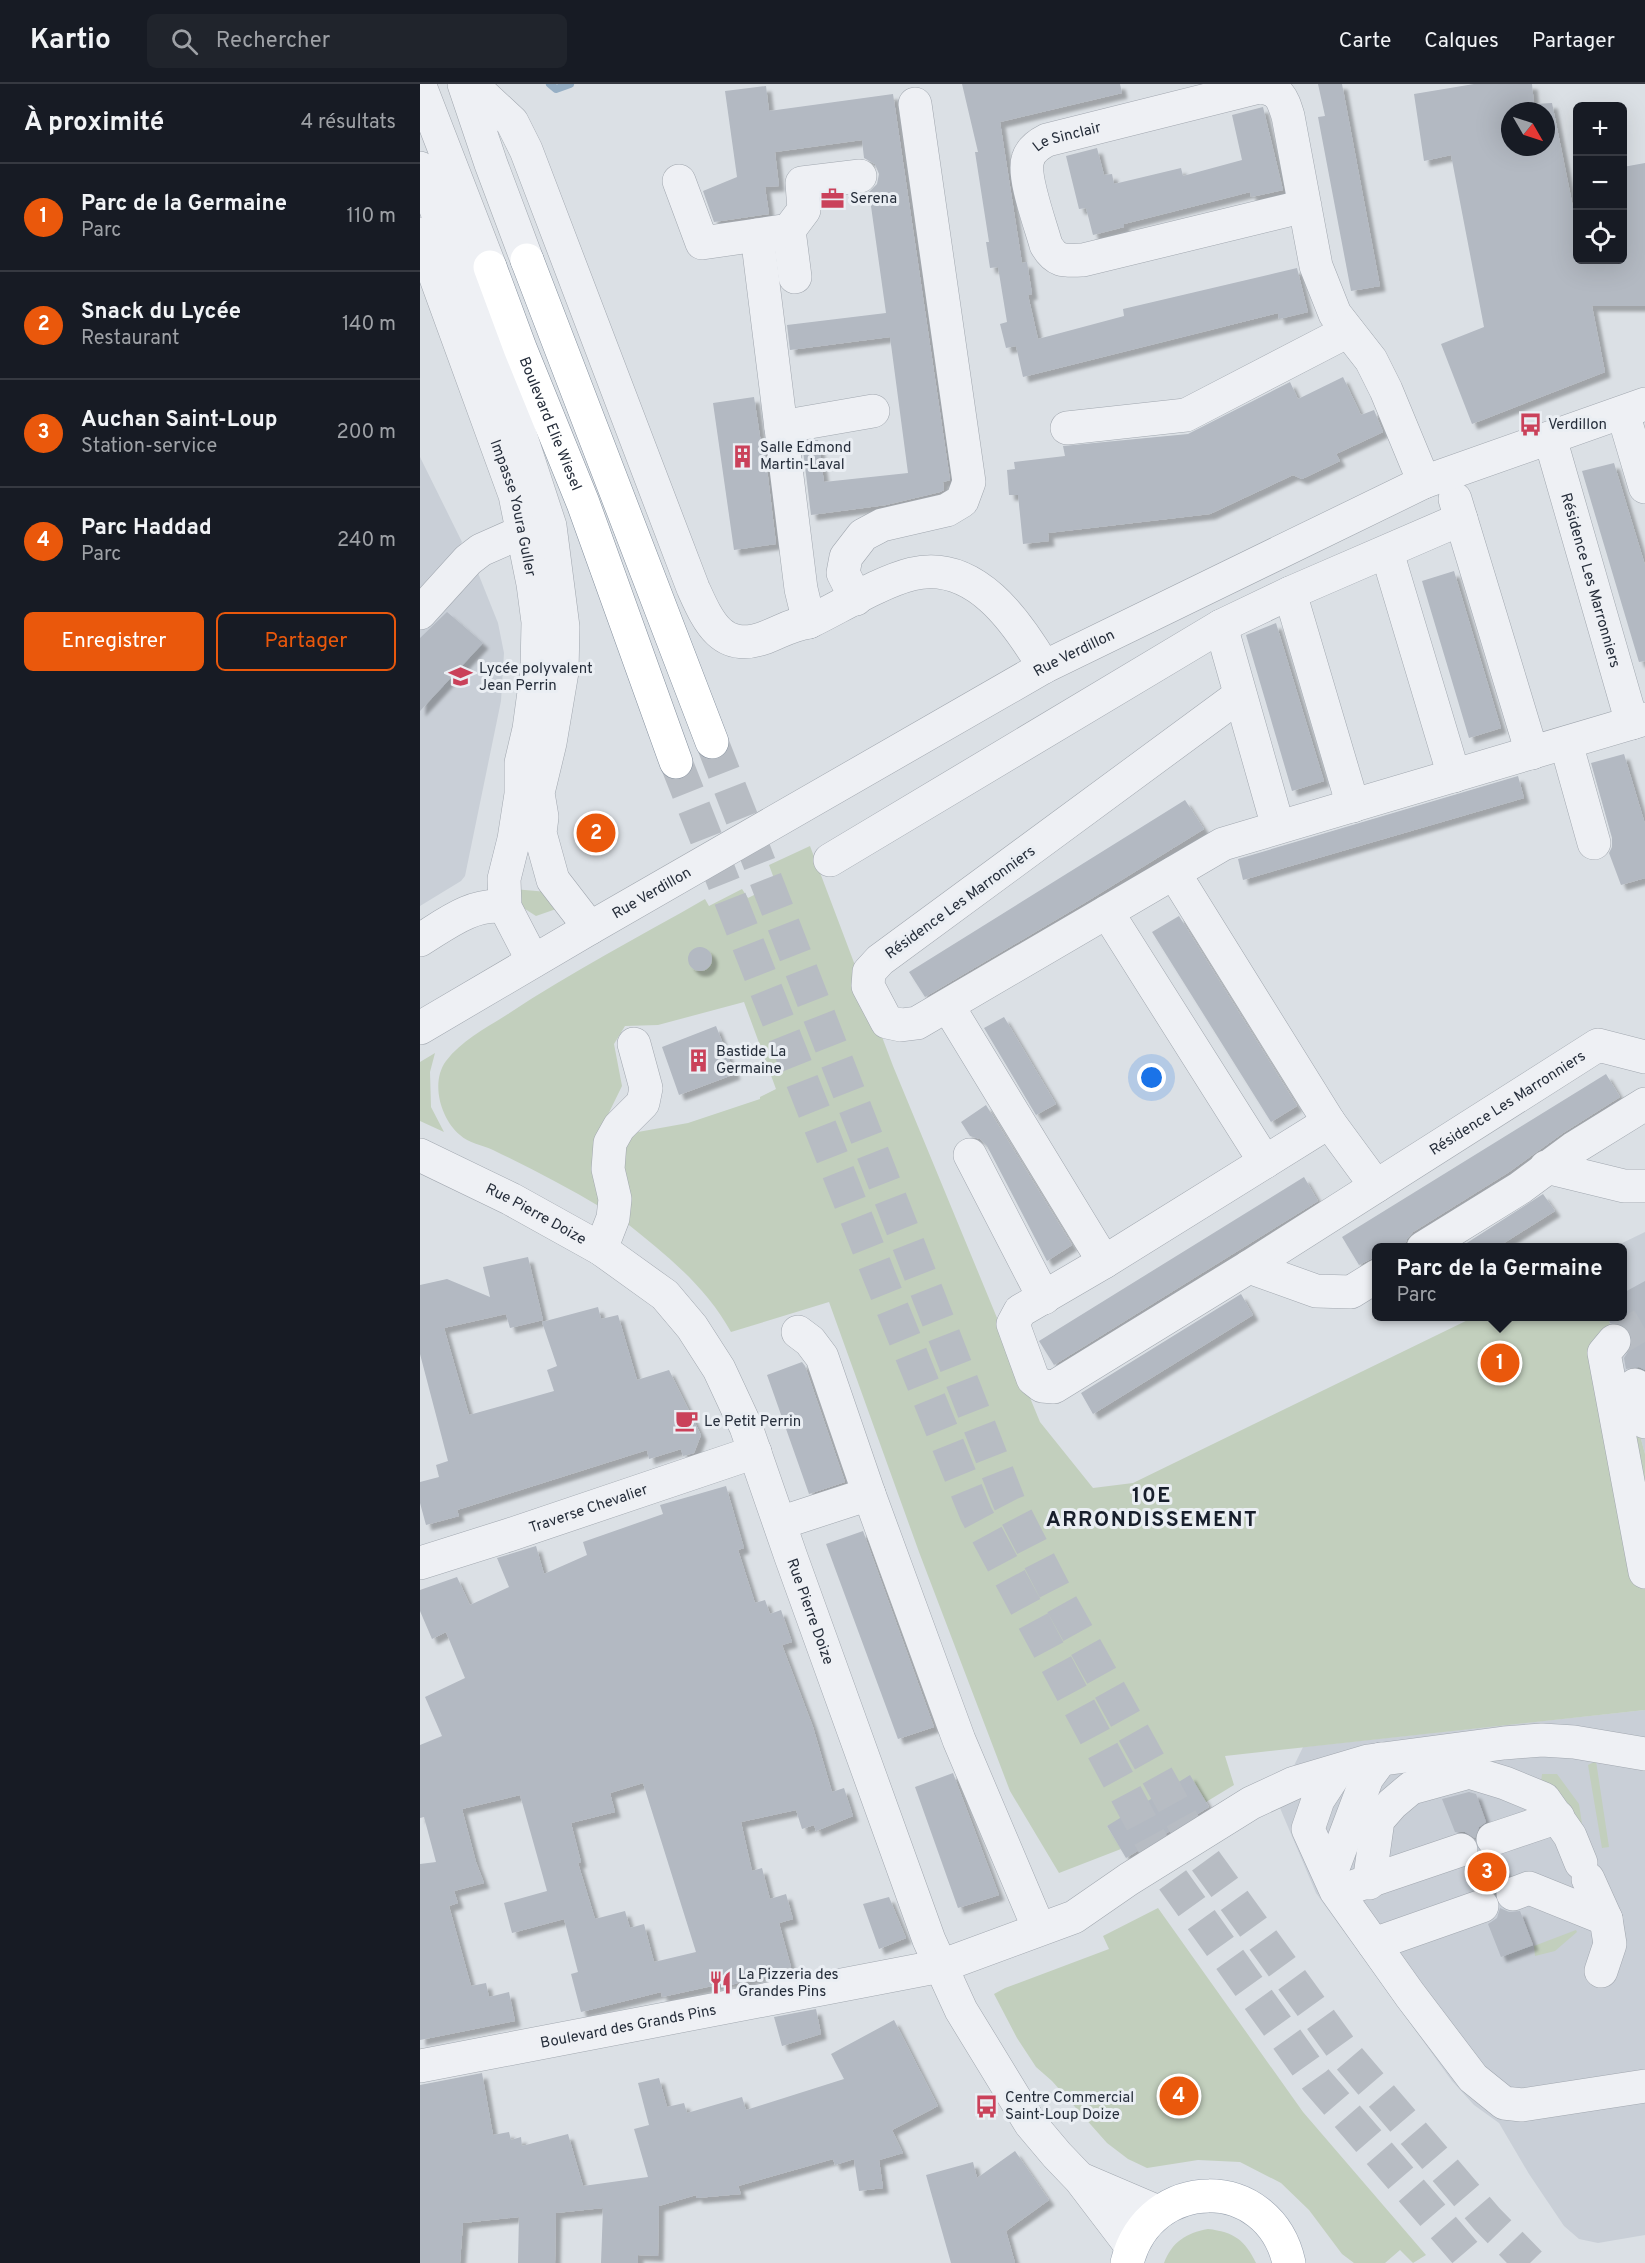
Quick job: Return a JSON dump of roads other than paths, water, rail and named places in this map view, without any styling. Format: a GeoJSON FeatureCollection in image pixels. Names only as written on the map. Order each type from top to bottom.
{"type":"FeatureCollection","features":[{"type":"Feature","properties":{"kind":"main road"},"geometry":{"type":"LineString","coordinates":[[527,260],[712,742]]}},
{"type":"Feature","properties":{"kind":"main road","name":"Boulevard Elie Wiesel"},"geometry":{"type":"LineString","coordinates":[[490,267],[583,503],[676,762]]}},
{"type":"Feature","properties":{"kind":"main road"},"geometry":{"type":"LineString","coordinates":[[1129,2254],[1143,2228],[1158,2212],[1180,2200],[1205,2195],[1230,2198],[1253,2208],[1271,2224],[1284,2246],[1290,2263]]}},
{"type":"Feature","properties":{"kind":"street","name":"Boulevard Elie Wiesel"},"geometry":{"type":"LineString","coordinates":[[420,86],[490,267]]}},
{"type":"Feature","properties":{"kind":"street","name":"Le Sinclair"},"geometry":{"type":"LineString","coordinates":[[1305,206],[1083,260],[1064,261],[1052,255],[1046,245],[1026,173],[1028,158],[1036,146],[1047,140],[1258,87],[1271,88],[1282,97],[1288,116],[1305,206],[1316,266],[1335,314],[1371,360],[1435,478]]}},
{"type":"Feature","properties":{"kind":"street"},"geometry":{"type":"LineString","coordinates":[[476,88],[491,164],[527,260]]}},
{"type":"Feature","properties":{"kind":"street"},"geometry":{"type":"LineString","coordinates":[[476,88],[512,122],[526,150],[706,617],[716,631],[728,639],[745,641],[763,638],[795,624],[809,622],[885,583],[914,573],[937,572],[960,577],[984,591],[1006,611],[1044,667]]}},
{"type":"Feature","properties":{"kind":"street"},"geometry":{"type":"LineString","coordinates":[[856,599],[843,573],[846,557],[863,535],[882,525],[947,510],[962,501],[969,482],[915,104]]}},
{"type":"Feature","properties":{"kind":"street"},"geometry":{"type":"LineString","coordinates":[[420,168],[500,374],[550,526],[563,627],[562,672],[550,743],[538,794],[542,817],[527,836],[504,879],[504,907],[533,961]]}},
{"type":"Feature","properties":{"kind":"street"},"geometry":{"type":"LineString","coordinates":[[679,181],[702,243],[789,230],[804,210],[802,183],[860,176]]}},
{"type":"Feature","properties":{"kind":"street"},"geometry":{"type":"LineString","coordinates":[[789,230],[795,277]]}},
{"type":"Feature","properties":{"kind":"street"},"geometry":{"type":"LineString","coordinates":[[758,235],[801,589],[809,622]]}},
{"type":"Feature","properties":{"kind":"street","name":"Impasse Youra Guller"},"geometry":{"type":"LineString","coordinates":[[421,239],[515,495],[524,531],[538,622],[537,670],[529,729],[521,763],[521,794],[529,821],[527,836]]}},
{"type":"Feature","properties":{"kind":"street"},"geometry":{"type":"LineString","coordinates":[[1067,428],[1186,415],[1348,331]]}},
{"type":"Feature","properties":{"kind":"street"},"geometry":{"type":"LineString","coordinates":[[1634,409],[1645,487]]}},
{"type":"Feature","properties":{"kind":"street","name":"Rue Verdillon"},"geometry":{"type":"LineString","coordinates":[[420,1029],[533,961],[1044,667],[1435,478],[1634,409]]}},
{"type":"Feature","properties":{"kind":"street"},"geometry":{"type":"LineString","coordinates":[[781,427],[873,411]]}},
{"type":"Feature","properties":{"kind":"street","name":"Résidence Les Marronniers"},"geometry":{"type":"LineString","coordinates":[[1240,695],[880,960],[869,972],[868,986],[887,1022],[901,1025],[917,1023],[1223,844],[1639,721],[1550,438]]}},
{"type":"Feature","properties":{"kind":"street"},"geometry":{"type":"LineString","coordinates":[[1435,478],[1461,519],[1532,753]]}},
{"type":"Feature","properties":{"kind":"street"},"geometry":{"type":"LineString","coordinates":[[830,860],[1221,626],[1290,593],[1461,519]]}},
{"type":"Feature","properties":{"kind":"street"},"geometry":{"type":"LineString","coordinates":[[420,613],[474,555],[524,531]]}},
{"type":"Feature","properties":{"kind":"street"},"geometry":{"type":"LineString","coordinates":[[1387,552],[1454,776]]}},
{"type":"Feature","properties":{"kind":"street"},"geometry":{"type":"LineString","coordinates":[[1290,593],[1353,806]]}},
{"type":"Feature","properties":{"kind":"street"},"geometry":{"type":"LineString","coordinates":[[1221,626],[1278,827]]}},
{"type":"Feature","properties":{"kind":"street"},"geometry":{"type":"LineString","coordinates":[[1566,743],[1594,843]]}},
{"type":"Feature","properties":{"kind":"street"},"geometry":{"type":"LineString","coordinates":[[527,836],[553,880],[590,928]]}},
{"type":"Feature","properties":{"kind":"street"},"geometry":{"type":"LineString","coordinates":[[1174,873],[1329,1122],[1376,1186]]}},
{"type":"Feature","properties":{"kind":"street"},"geometry":{"type":"LineString","coordinates":[[420,940],[467,912],[491,905],[504,907]]}},
{"type":"Feature","properties":{"kind":"street"},"geometry":{"type":"LineString","coordinates":[[1107,912],[1265,1162]]}},
{"type":"Feature","properties":{"kind":"street"},"geometry":{"type":"LineString","coordinates":[[948,1006],[1104,1262]]}},
{"type":"Feature","properties":{"kind":"street"},"geometry":{"type":"LineString","coordinates":[[601,1249],[613,1218],[615,1199],[608,1168],[610,1143],[619,1127],[642,1103],[646,1088],[634,1044]]}},
{"type":"Feature","properties":{"kind":"street","name":"Résidence Les Marronniers"},"geometry":{"type":"LineString","coordinates":[[1329,1122],[1104,1262],[1020,1311],[1013,1324],[1033,1379],[1042,1386],[1053,1387],[1249,1267],[1598,1045],[1645,1057]]}},
{"type":"Feature","properties":{"kind":"street"},"geometry":{"type":"LineString","coordinates":[[1431,1243],[1520,1188],[1546,1167],[1645,1104]]}},
{"type":"Feature","properties":{"kind":"street","name":"Rue Pierre Doize"},"geometry":{"type":"LineString","coordinates":[[420,1155],[511,1199],[601,1249],[665,1295],[692,1327],[719,1369],[746,1427],[929,1940],[961,2010],[1027,2118],[1080,2179],[1129,2254]]}},
{"type":"Feature","properties":{"kind":"street"},"geometry":{"type":"LineString","coordinates":[[970,1155],[1044,1298]]}},
{"type":"Feature","properties":{"kind":"street"},"geometry":{"type":"LineString","coordinates":[[1546,1167],[1624,1186],[1645,1186]]}},
{"type":"Feature","properties":{"kind":"street"},"geometry":{"type":"LineString","coordinates":[[1249,1267],[1316,1291],[1351,1292],[1372,1279]]}},
{"type":"Feature","properties":{"kind":"street"},"geometry":{"type":"LineString","coordinates":[[798,1332],[810,1341],[822,1357],[869,1494],[959,1740],[1040,1929]]}},
{"type":"Feature","properties":{"kind":"street"},"geometry":{"type":"LineString","coordinates":[[1614,1341],[1604,1353],[1636,1441]]}},
{"type":"Feature","properties":{"kind":"street"},"geometry":{"type":"LineString","coordinates":[[1635,1385],[1636,1441],[1645,1572]]}},
{"type":"Feature","properties":{"kind":"street","name":"Traverse Chevalier"},"geometry":{"type":"LineString","coordinates":[[420,1563],[520,1532],[755,1452]]}},
{"type":"Feature","properties":{"kind":"street"},"geometry":{"type":"LineString","coordinates":[[780,1523],[869,1494]]}},
{"type":"Feature","properties":{"kind":"street","name":"Boulevard des Grands Pins"},"geometry":{"type":"LineString","coordinates":[[420,2066],[941,1966],[1074,1917],[1129,1879],[1251,1803],[1294,1783],[1337,1771],[1381,1759],[1504,1743],[1542,1740],[1596,1745]]}},
{"type":"Feature","properties":{"kind":"street"},"geometry":{"type":"LineString","coordinates":[[1596,1745],[1645,1741]]}},
{"type":"Feature","properties":{"kind":"street"},"geometry":{"type":"LineString","coordinates":[[1596,1745],[1645,1754]]}},
{"type":"Feature","properties":{"kind":"street"},"geometry":{"type":"LineString","coordinates":[[1333,1883],[1367,1778],[1381,1759]]}},
{"type":"Feature","properties":{"kind":"street"},"geometry":{"type":"LineString","coordinates":[[1308,1829],[1317,1800],[1337,1771]]}},
{"type":"Feature","properties":{"kind":"street"},"geometry":{"type":"LineString","coordinates":[[1369,1883],[1378,1820],[1411,1788],[1470,1772],[1505,1783],[1544,1799],[1570,1836],[1606,1919],[1610,1944],[1601,1971]]}},
{"type":"Feature","properties":{"kind":"street"},"geometry":{"type":"LineString","coordinates":[[1251,1803],[1275,1806],[1291,1814],[1308,1829],[1333,1883],[1374,1944],[1473,2078],[1504,2103],[1522,2105],[1645,2086]]}},
{"type":"Feature","properties":{"kind":"street"},"geometry":{"type":"LineString","coordinates":[[1493,1839],[1558,1817]]}},
{"type":"Feature","properties":{"kind":"street"},"geometry":{"type":"LineString","coordinates":[[1333,1883],[1369,1883],[1461,1850]]}},
{"type":"Feature","properties":{"kind":"street"},"geometry":{"type":"LineString","coordinates":[[1513,1894],[1529,1888],[1606,1919]]}},
{"type":"Feature","properties":{"kind":"street"},"geometry":{"type":"LineString","coordinates":[[1374,1944],[1482,1906]]}},
{"type":"Feature","properties":{"kind":"street","name":"Rue Pierre Doize"},"geometry":{"type":"LineString","coordinates":[[1080,2179],[1158,2212]]}},
{"type":"Feature","properties":{"kind":"waterway"},"geometry":{"type":"LineString","coordinates":[[550,84],[556,89],[570,84]]}},
{"type":"Feature","properties":{"kind":"tunnel"},"geometry":{"type":"LineString","coordinates":[[712,742],[1009,1502],[1060,1601],[1202,1856],[1347,2056],[1487,2219],[1530,2263]]}},
{"type":"Feature","properties":{"kind":"tunnel"},"geometry":{"type":"LineString","coordinates":[[676,762],[976,1514],[1170,1876],[1316,2080],[1474,2263]]}},
{"type":"Feature","properties":{"kind":"tunnel"},"geometry":{"type":"LineString","coordinates":[[1614,1341],[1645,1323]]}},
{"type":"Feature","properties":{"kind":"place","name":"Serena"},"geometry":{"type":"Point","coordinates":[832,198]}},
{"type":"Feature","properties":{"kind":"place","name":"Verdillon"},"geometry":{"type":"Point","coordinates":[1530,424]}},
{"type":"Feature","properties":{"kind":"place","name":"Salle Edmond Martin-Laval"},"geometry":{"type":"Point","coordinates":[742,456]}},
{"type":"Feature","properties":{"kind":"place","name":"Lycée polyvalent Jean Perrin"},"geometry":{"type":"Point","coordinates":[461,677]}},
{"type":"Feature","properties":{"kind":"place","name":"Snack du Lycée"},"geometry":{"type":"Point","coordinates":[596,833]}},
{"type":"Feature","properties":{"kind":"place","name":"Bastide La Germaine"},"geometry":{"type":"Point","coordinates":[698,1060]}},
{"type":"Feature","properties":{"kind":"place","name":"Parc de la Germaine"},"geometry":{"type":"Point","coordinates":[1500,1363]}},
{"type":"Feature","properties":{"kind":"place","name":"Le Petit Perrin"},"geometry":{"type":"Point","coordinates":[686,1421]}},
{"type":"Feature","properties":{"kind":"place","name":"Auchan Saint-Loup"},"geometry":{"type":"Point","coordinates":[1487,1872]}},
{"type":"Feature","properties":{"kind":"place","name":"La Pizzeria des Grandes Pins"},"geometry":{"type":"Point","coordinates":[720,1983]}},
{"type":"Feature","properties":{"kind":"place","name":"Parc Haddad"},"geometry":{"type":"Point","coordinates":[1179,2096]}},
{"type":"Feature","properties":{"kind":"place","name":"Centre Commercial Saint-Loup Doize"},"geometry":{"type":"Point","coordinates":[987,2106]}},
{"type":"Feature","properties":{"kind":"district","name":"10E ARRONDISSEMENT"},"geometry":{"type":"Point","coordinates":[1152,1507]}}]}
